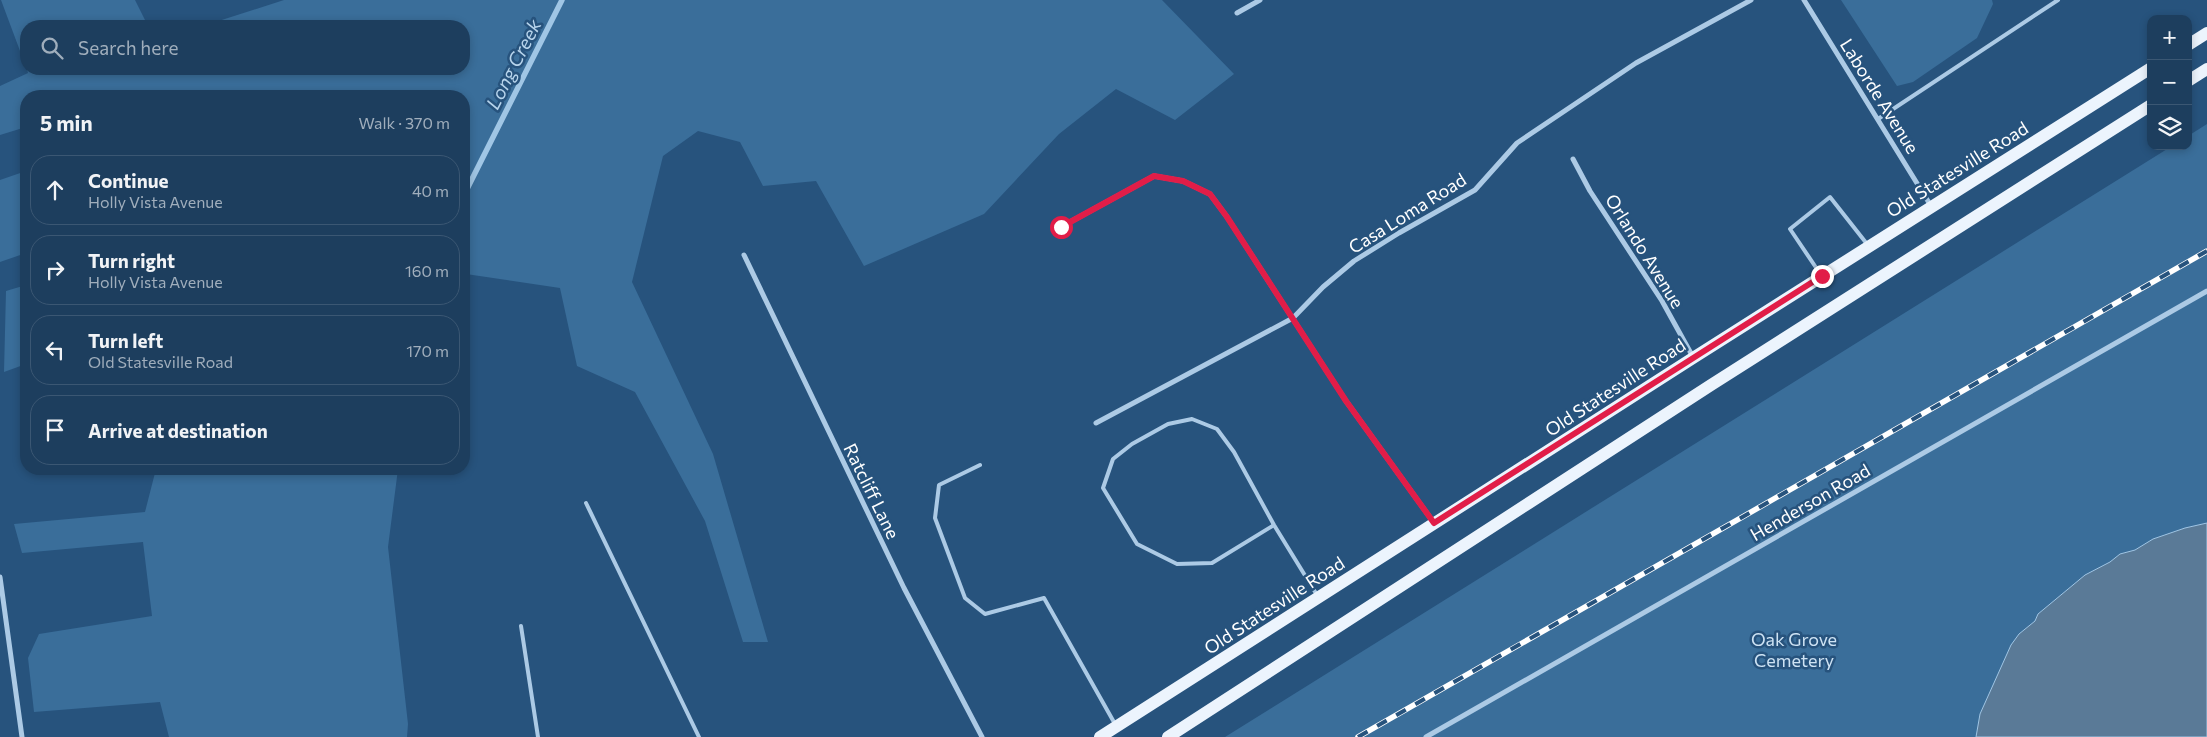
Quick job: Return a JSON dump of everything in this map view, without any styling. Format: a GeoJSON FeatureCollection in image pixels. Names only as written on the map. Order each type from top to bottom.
{"type":"FeatureCollection","features":[{"type":"Feature","properties":{"kind":"main road"},"geometry":{"type":"LineString","coordinates":[[2192,42],[2207,33]]}},
{"type":"Feature","properties":{"kind":"main road"},"geometry":{"type":"LineString","coordinates":[[2192,78],[2207,69]]}},
{"type":"Feature","properties":{"kind":"main road","name":"Old Statesville Road"},"geometry":{"type":"LineString","coordinates":[[1100,737],[2147,71]]}},
{"type":"Feature","properties":{"kind":"main road"},"geometry":{"type":"LineString","coordinates":[[1168,737],[1711,384],[2147,108]]}},
{"type":"Feature","properties":{"kind":"street"},"geometry":{"type":"LineString","coordinates":[[1237,13],[1260,0]]}},
{"type":"Feature","properties":{"kind":"street","name":"Casa Loma Road"},"geometry":{"type":"LineString","coordinates":[[1096,423],[1293,318],[1323,287],[1354,261],[1475,190],[1518,143],[1636,63],[1751,0]]}},
{"type":"Feature","properties":{"kind":"street","name":"Laborde Avenue"},"geometry":{"type":"LineString","coordinates":[[1804,0],[1932,206]]}},
{"type":"Feature","properties":{"kind":"street","name":"Orlando Avenue"},"geometry":{"type":"LineString","coordinates":[[1573,159],[1590,191],[1662,301],[1693,358]]}},
{"type":"Feature","properties":{"kind":"street"},"geometry":{"type":"LineString","coordinates":[[1061,227],[1154,176],[1183,181],[1210,194],[1346,401],[1434,523]]}},
{"type":"Feature","properties":{"kind":"street","name":"Ratcliff Lane"},"geometry":{"type":"LineString","coordinates":[[744,255],[904,588],[982,737]]}},
{"type":"Feature","properties":{"kind":"street","name":"Henderson Road"},"geometry":{"type":"LineString","coordinates":[[1426,737],[2207,290]]}},
{"type":"Feature","properties":{"kind":"street"},"geometry":{"type":"LineString","coordinates":[[0,577],[22,737]]}},
{"type":"Feature","properties":{"kind":"lane"},"geometry":{"type":"LineString","coordinates":[[1878,119],[2058,0]]}},
{"type":"Feature","properties":{"kind":"lane"},"geometry":{"type":"LineString","coordinates":[[1822,276],[1790,229],[1830,197],[1869,246]]}},
{"type":"Feature","properties":{"kind":"lane"},"geometry":{"type":"LineString","coordinates":[[1274,525],[1212,562],[1177,564],[1137,544],[1103,488],[1113,459],[1132,444],[1168,424],[1192,419],[1217,429],[1234,452],[1274,525],[1318,597]]}},
{"type":"Feature","properties":{"kind":"lane"},"geometry":{"type":"LineString","coordinates":[[980,465],[939,485],[935,518],[965,598],[985,614],[1044,598],[1116,726]]}},
{"type":"Feature","properties":{"kind":"lane"},"geometry":{"type":"LineString","coordinates":[[586,503],[700,737]]}},
{"type":"Feature","properties":{"kind":"lane"},"geometry":{"type":"LineString","coordinates":[[521,626],[538,737]]}},
{"type":"Feature","properties":{"kind":"green space"},"geometry":{"type":"Polygon","coordinates":[[[1,0],[135,0],[145,20],[20,20],[20,51],[1,0]]]}},
{"type":"Feature","properties":{"kind":"green space"},"geometry":{"type":"Polygon","coordinates":[[[284,0],[1162,0],[1234,74],[1175,120],[1116,89],[1059,134],[984,214],[864,266],[816,181],[763,186],[740,142],[698,131],[663,156],[632,282],[713,454],[768,642],[743,642],[705,521],[635,392],[577,366],[560,288],[470,275],[470,90],[20,90],[20,129],[0,135],[0,86],[24,75],[470,75],[470,20],[222,20],[284,0]]]}},
{"type":"Feature","properties":{"kind":"green space"},"geometry":{"type":"Polygon","coordinates":[[[1841,0],[1992,0],[1993,4],[1977,38],[1913,82],[1897,86],[1841,0]]]}},
{"type":"Feature","properties":{"kind":"green space","name":"Oak Grove Cemetery"},"geometry":{"type":"Polygon","coordinates":[[[2207,124],[2207,523],[2153,539],[2135,550],[2120,554],[2110,562],[2085,575],[2038,614],[2035,621],[2019,634],[1980,714],[1976,737],[1225,737],[2166,150],[2192,150],[2192,133],[2207,124]]]}},
{"type":"Feature","properties":{"kind":"green space"},"geometry":{"type":"Polygon","coordinates":[[[20,173],[20,255],[0,262],[0,180],[20,173]]]}},
{"type":"Feature","properties":{"kind":"green space"},"geometry":{"type":"Polygon","coordinates":[[[20,287],[20,366],[4,372],[6,291],[20,287]]]}},
{"type":"Feature","properties":{"kind":"green space"},"geometry":{"type":"Polygon","coordinates":[[[154,475],[397,475],[388,547],[408,724],[407,737],[169,737],[160,702],[34,712],[28,658],[39,634],[152,616],[143,542],[22,553],[14,524],[145,512],[154,475]]]}},
{"type":"Feature","properties":{"kind":"shaded area"},"geometry":{"type":"Polygon","coordinates":[[[2207,523],[2207,737],[1976,737],[1980,714],[2011,645],[2019,634],[2035,621],[2038,614],[2085,575],[2110,562],[2120,554],[2135,550],[2153,539],[2207,523]]]}},
{"type":"Feature","properties":{"kind":"waterway","name":"Long Creek"},"geometry":{"type":"LineString","coordinates":[[470,183],[562,0]]}},
{"type":"Feature","properties":{"kind":"railway"},"geometry":{"type":"LineString","coordinates":[[1358,737],[2207,251]]}},
{"type":"Feature","properties":{"kind":"route"},"geometry":{"type":"LineString","coordinates":[[1061,227],[1154,176],[1183,181],[1210,194],[1227,217],[1346,401],[1434,523],[1822,276]]}}]}
